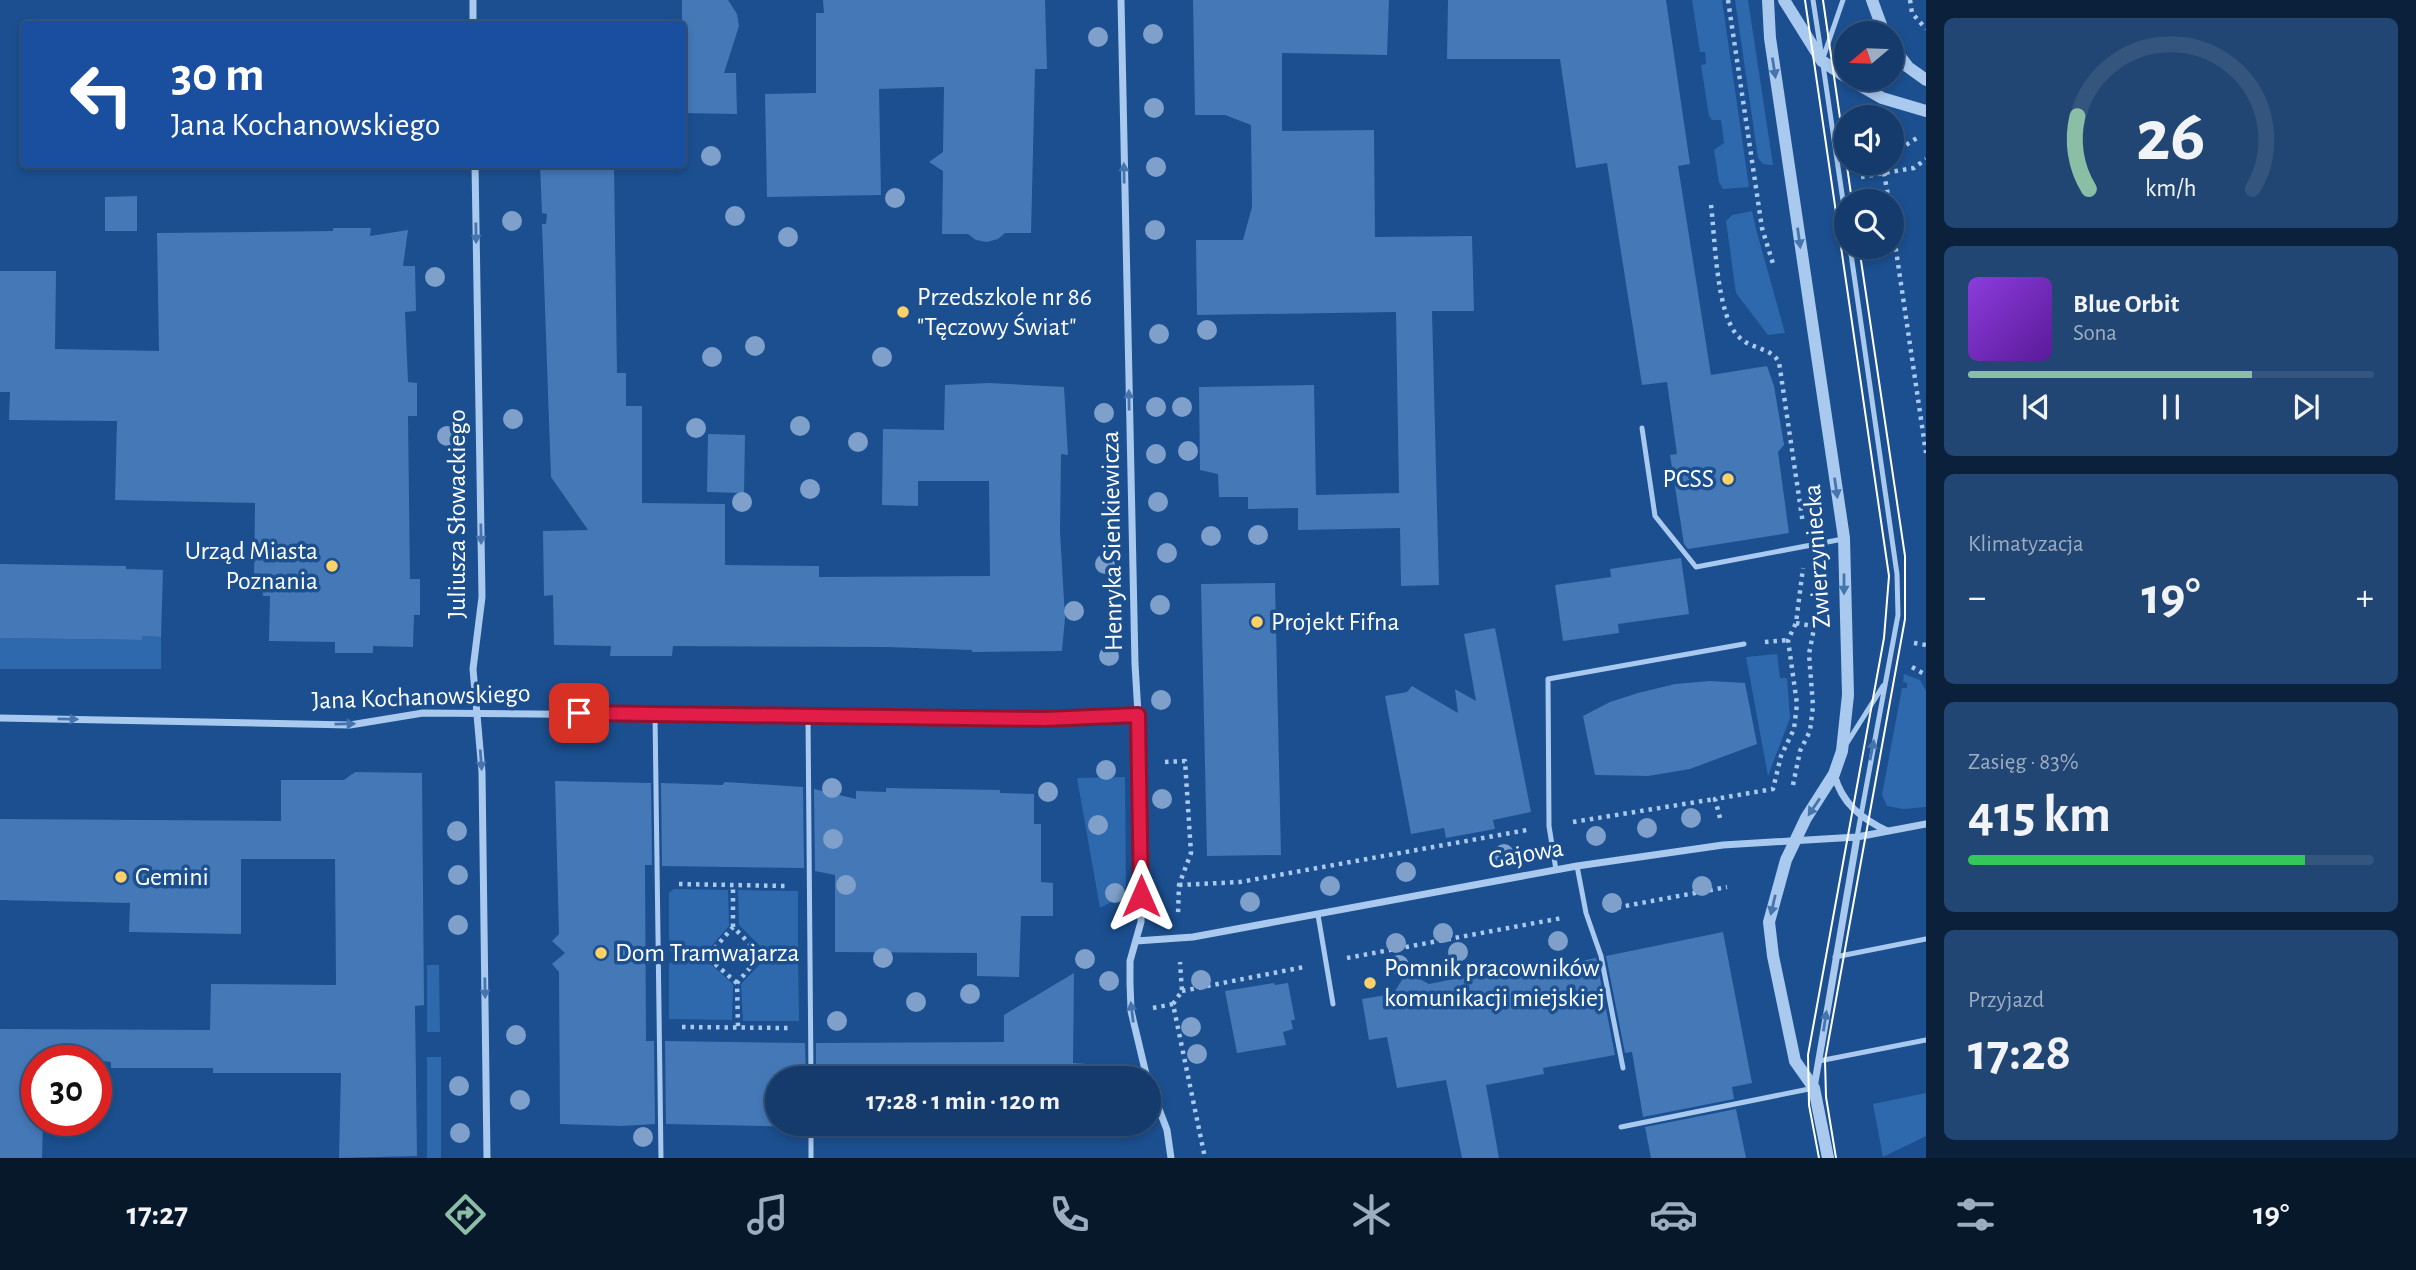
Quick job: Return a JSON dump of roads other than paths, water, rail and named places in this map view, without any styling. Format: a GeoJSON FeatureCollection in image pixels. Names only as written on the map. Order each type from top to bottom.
{"type":"FeatureCollection","features":[{"type":"Feature","properties":{"kind":"street"},"geometry":{"type":"LineString","coordinates":[[472,0],[473,21]]}},
{"type":"Feature","properties":{"kind":"street","name":"Henryka Sienkiewicza"},"geometry":{"type":"LineString","coordinates":[[1121,0],[1141,922],[1130,961],[1131,1011],[1145,1066]]}},
{"type":"Feature","properties":{"kind":"street","name":"Zwierzyniecka"},"geometry":{"type":"LineString","coordinates":[[1768,0],[1770,38],[1844,538],[1848,695],[1842,751],[1834,775],[1796,841],[1780,878],[1769,922],[1773,956],[1795,1061],[1814,1088]]}},
{"type":"Feature","properties":{"kind":"street"},"geometry":{"type":"LineString","coordinates":[[1784,0],[1822,61],[1834,69]]}},
{"type":"Feature","properties":{"kind":"street"},"geometry":{"type":"LineString","coordinates":[[1872,0],[1880,21]]}},
{"type":"Feature","properties":{"kind":"street"},"geometry":{"type":"LineString","coordinates":[[1904,62],[1926,80]]}},
{"type":"Feature","properties":{"kind":"street"},"geometry":{"type":"LineString","coordinates":[[1870,91],[1882,98],[1926,111]]}},
{"type":"Feature","properties":{"kind":"street","name":"Juliusza Słowackiego"},"geometry":{"type":"LineString","coordinates":[[475,168],[482,597],[473,661],[482,772],[487,1158]]}},
{"type":"Feature","properties":{"kind":"street","name":"Jana Kochanowskiego"},"geometry":{"type":"LineString","coordinates":[[0,718],[351,725],[423,713],[1045,719],[1138,715]]}},
{"type":"Feature","properties":{"kind":"street"},"geometry":{"type":"LineString","coordinates":[[1834,775],[1846,802],[1860,816],[1888,832]]}},
{"type":"Feature","properties":{"kind":"street","name":"Gajowa"},"geometry":{"type":"LineString","coordinates":[[1136,941],[1178,939],[1577,866],[1723,845],[1857,837],[1926,824]]}},
{"type":"Feature","properties":{"kind":"street","name":"Zwierzyniecka"},"geometry":{"type":"LineString","coordinates":[[1828,1158],[1814,1088],[1857,837]]}},
{"type":"Feature","properties":{"kind":"street","name":"Henryka Sienkiewicza"},"geometry":{"type":"LineString","coordinates":[[1161,1114],[1167,1130],[1171,1158]]}},
{"type":"Feature","properties":{"kind":"lane"},"geometry":{"type":"LineString","coordinates":[[1813,0],[1841,189]]}},
{"type":"Feature","properties":{"kind":"lane"},"geometry":{"type":"LineString","coordinates":[[1822,61],[1843,0]]}},
{"type":"Feature","properties":{"kind":"lane"},"geometry":{"type":"LineString","coordinates":[[1852,259],[1897,559],[1898,615],[1857,837]]}},
{"type":"Feature","properties":{"kind":"lane"},"geometry":{"type":"LineString","coordinates":[[1642,428],[1655,516],[1696,567],[1844,538]]}},
{"type":"Feature","properties":{"kind":"lane"},"geometry":{"type":"LineString","coordinates":[[1556,870],[1549,826],[1548,679],[1744,644]]}},
{"type":"Feature","properties":{"kind":"lane"},"geometry":{"type":"LineString","coordinates":[[1842,751],[1885,683]]}},
{"type":"Feature","properties":{"kind":"lane"},"geometry":{"type":"LineString","coordinates":[[655,714],[661,1158]]}},
{"type":"Feature","properties":{"kind":"lane"},"geometry":{"type":"LineString","coordinates":[[808,716],[811,1066]]}},
{"type":"Feature","properties":{"kind":"lane"},"geometry":{"type":"LineString","coordinates":[[1577,866],[1586,913],[1601,956],[1623,1068]]}},
{"type":"Feature","properties":{"kind":"lane"},"geometry":{"type":"LineString","coordinates":[[1318,915],[1333,1004]]}},
{"type":"Feature","properties":{"kind":"lane"},"geometry":{"type":"LineString","coordinates":[[1835,957],[1926,939]]}},
{"type":"Feature","properties":{"kind":"lane"},"geometry":{"type":"LineString","coordinates":[[1819,1061],[1926,1040]]}},
{"type":"Feature","properties":{"kind":"lane"},"geometry":{"type":"LineString","coordinates":[[1621,1127],[1814,1088]]}},
{"type":"Feature","properties":{"kind":"lane"},"geometry":{"type":"LineString","coordinates":[[811,1136],[811,1158]]}},
{"type":"Feature","properties":{"kind":"tram line"},"geometry":{"type":"LineString","coordinates":[[1805,0],[1889,576],[1884,638],[1808,1055],[1809,1105],[1819,1158]]}},
{"type":"Feature","properties":{"kind":"tram line"},"geometry":{"type":"LineString","coordinates":[[1823,0],[1850,189]]}},
{"type":"Feature","properties":{"kind":"tram line"},"geometry":{"type":"LineString","coordinates":[[1836,1158],[1826,1097],[1825,1060],[1905,619],[1905,556],[1861,259]]}},
{"type":"Feature","properties":{"kind":"place","name":"Przedszkole nr 86 \"Tęczowy Świat\""},"geometry":{"type":"Point","coordinates":[903,312]}},
{"type":"Feature","properties":{"kind":"place","name":"PCSS"},"geometry":{"type":"Point","coordinates":[1728,479]}},
{"type":"Feature","properties":{"kind":"place","name":"Urząd Miasta Poznania"},"geometry":{"type":"Point","coordinates":[332,566]}},
{"type":"Feature","properties":{"kind":"place","name":"Projekt Fifna"},"geometry":{"type":"Point","coordinates":[1257,622]}},
{"type":"Feature","properties":{"kind":"place","name":"Gemini"},"geometry":{"type":"Point","coordinates":[121,877]}},
{"type":"Feature","properties":{"kind":"place","name":"Dom Tramwajarza"},"geometry":{"type":"Point","coordinates":[601,953]}},
{"type":"Feature","properties":{"kind":"place","name":"Pomnik pracowników komunikacji miejskiej"},"geometry":{"type":"Point","coordinates":[1370,983]}}]}
